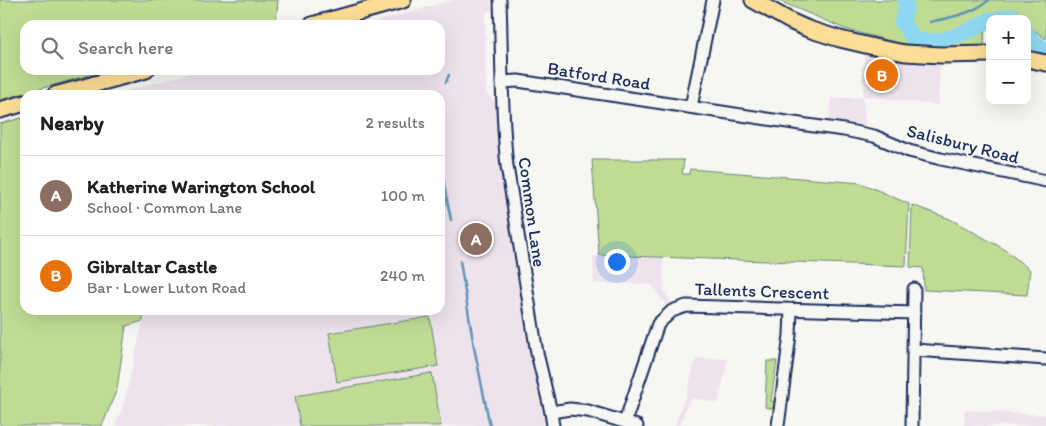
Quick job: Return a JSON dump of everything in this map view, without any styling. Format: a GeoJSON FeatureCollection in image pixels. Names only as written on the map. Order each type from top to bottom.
{"type":"FeatureCollection","features":[{"type":"Feature","properties":{"kind":"main road"},"geometry":{"type":"LineString","coordinates":[[330,20],[403,0]]}},
{"type":"Feature","properties":{"kind":"main road"},"geometry":{"type":"LineString","coordinates":[[753,0],[808,29],[874,47],[905,53],[941,55],[986,54]]}},
{"type":"Feature","properties":{"kind":"main road"},"geometry":{"type":"LineString","coordinates":[[1031,61],[1046,63]]}},
{"type":"Feature","properties":{"kind":"main road"},"geometry":{"type":"LineString","coordinates":[[72,90],[128,75]]}},
{"type":"Feature","properties":{"kind":"main road"},"geometry":{"type":"LineString","coordinates":[[0,110],[20,104]]}},
{"type":"Feature","properties":{"kind":"street","name":"Common Lane"},"geometry":{"type":"LineString","coordinates":[[500,0],[504,138],[536,353],[553,426]]}},
{"type":"Feature","properties":{"kind":"street"},"geometry":{"type":"LineString","coordinates":[[691,107],[713,0]]}},
{"type":"Feature","properties":{"kind":"street","name":"Batford Road"},"geometry":{"type":"LineString","coordinates":[[502,82],[518,81],[807,125]]}},
{"type":"Feature","properties":{"kind":"street","name":"Salisbury Road"},"geometry":{"type":"LineString","coordinates":[[807,125],[874,136],[909,151],[1046,181]]}},
{"type":"Feature","properties":{"kind":"street"},"geometry":{"type":"LineString","coordinates":[[912,426],[914,289]]}},
{"type":"Feature","properties":{"kind":"street","name":"Tallents Crescent"},"geometry":{"type":"LineString","coordinates":[[625,422],[658,324],[672,311],[686,306],[914,314]]}},
{"type":"Feature","properties":{"kind":"street"},"geometry":{"type":"LineString","coordinates":[[778,426],[792,310]]}},
{"type":"Feature","properties":{"kind":"street"},"geometry":{"type":"LineString","coordinates":[[914,350],[1046,359]]}},
{"type":"Feature","properties":{"kind":"street"},"geometry":{"type":"LineString","coordinates":[[551,412],[563,410],[588,411],[637,426]]}},
{"type":"Feature","properties":{"kind":"shaded area"},"geometry":{"type":"Polygon","coordinates":[[[453,0],[490,0],[492,8],[485,16],[486,93],[499,106],[502,168],[524,319],[546,426],[115,426],[123,407],[143,315],[445,315],[445,90],[129,90],[183,75],[445,75],[445,20],[383,20],[453,0]]]}},
{"type":"Feature","properties":{"kind":"shaded area"},"geometry":{"type":"Polygon","coordinates":[[[864,54],[897,60],[940,63],[938,105],[863,96],[864,54]]]}},
{"type":"Feature","properties":{"kind":"shaded area"},"geometry":{"type":"Polygon","coordinates":[[[831,98],[863,98],[865,128],[829,122],[831,98]]]}},
{"type":"Feature","properties":{"kind":"shaded area"},"geometry":{"type":"Polygon","coordinates":[[[593,256],[663,258],[664,290],[672,304],[667,307],[651,284],[594,283],[593,256]]]}},
{"type":"Feature","properties":{"kind":"shaded area"},"geometry":{"type":"Polygon","coordinates":[[[696,358],[728,359],[718,403],[692,399],[687,404],[680,426],[675,426],[689,386],[696,358]]]}},
{"type":"Feature","properties":{"kind":"shaded area"},"geometry":{"type":"Polygon","coordinates":[[[965,410],[1046,415],[1046,426],[964,426],[965,410]]]}},
{"type":"Feature","properties":{"kind":"green space"},"geometry":{"type":"Polygon","coordinates":[[[0,0],[278,0],[276,20],[20,20],[20,75],[89,75],[36,90],[20,90],[20,94],[0,100],[0,0]]]}},
{"type":"Feature","properties":{"kind":"green space"},"geometry":{"type":"Polygon","coordinates":[[[777,0],[1046,0],[1046,39],[1031,28],[1031,15],[986,15],[984,48],[905,45],[845,29],[777,0]]]}},
{"type":"Feature","properties":{"kind":"green space"},"geometry":{"type":"Polygon","coordinates":[[[20,118],[20,315],[143,315],[143,321],[126,326],[117,389],[102,426],[0,426],[0,124],[20,118]]]}},
{"type":"Feature","properties":{"kind":"green space"},"geometry":{"type":"Polygon","coordinates":[[[592,160],[684,160],[682,174],[689,174],[690,169],[861,183],[909,204],[906,266],[599,255],[592,160]]]}},
{"type":"Feature","properties":{"kind":"green space"},"geometry":{"type":"Polygon","coordinates":[[[912,205],[950,219],[1004,249],[1030,270],[1027,295],[924,290],[923,268],[910,267],[912,205]]]}},
{"type":"Feature","properties":{"kind":"green space"},"geometry":{"type":"Polygon","coordinates":[[[430,317],[438,366],[337,382],[329,333],[430,317]]]}},
{"type":"Feature","properties":{"kind":"green space"},"geometry":{"type":"Polygon","coordinates":[[[767,361],[777,361],[771,401],[776,402],[774,409],[765,407],[767,361]]]}},
{"type":"Feature","properties":{"kind":"green space"},"geometry":{"type":"Polygon","coordinates":[[[432,373],[441,426],[300,426],[295,396],[432,373]]]}},
{"type":"Feature","properties":{"kind":"waterway"},"geometry":{"type":"LineString","coordinates":[[905,0],[906,7],[902,22],[915,41],[940,41],[966,32],[986,22]]}},
{"type":"Feature","properties":{"kind":"waterway"},"geometry":{"type":"LineString","coordinates":[[930,22],[969,12],[989,0]]}},
{"type":"Feature","properties":{"kind":"waterway"},"geometry":{"type":"LineString","coordinates":[[1031,39],[1046,50]]}},
{"type":"Feature","properties":{"kind":"waterway"},"geometry":{"type":"LineString","coordinates":[[446,82],[449,75]]}},
{"type":"Feature","properties":{"kind":"waterway"},"geometry":{"type":"LineString","coordinates":[[445,189],[451,220]]}},
{"type":"Feature","properties":{"kind":"waterway"},"geometry":{"type":"LineString","coordinates":[[460,261],[474,347],[490,426]]}},
{"type":"Feature","properties":{"kind":"place","name":"Gibraltar Castle"},"geometry":{"type":"Point","coordinates":[882,75]}},
{"type":"Feature","properties":{"kind":"place","name":"Katherine Warington School"},"geometry":{"type":"Point","coordinates":[476,239]}}]}
